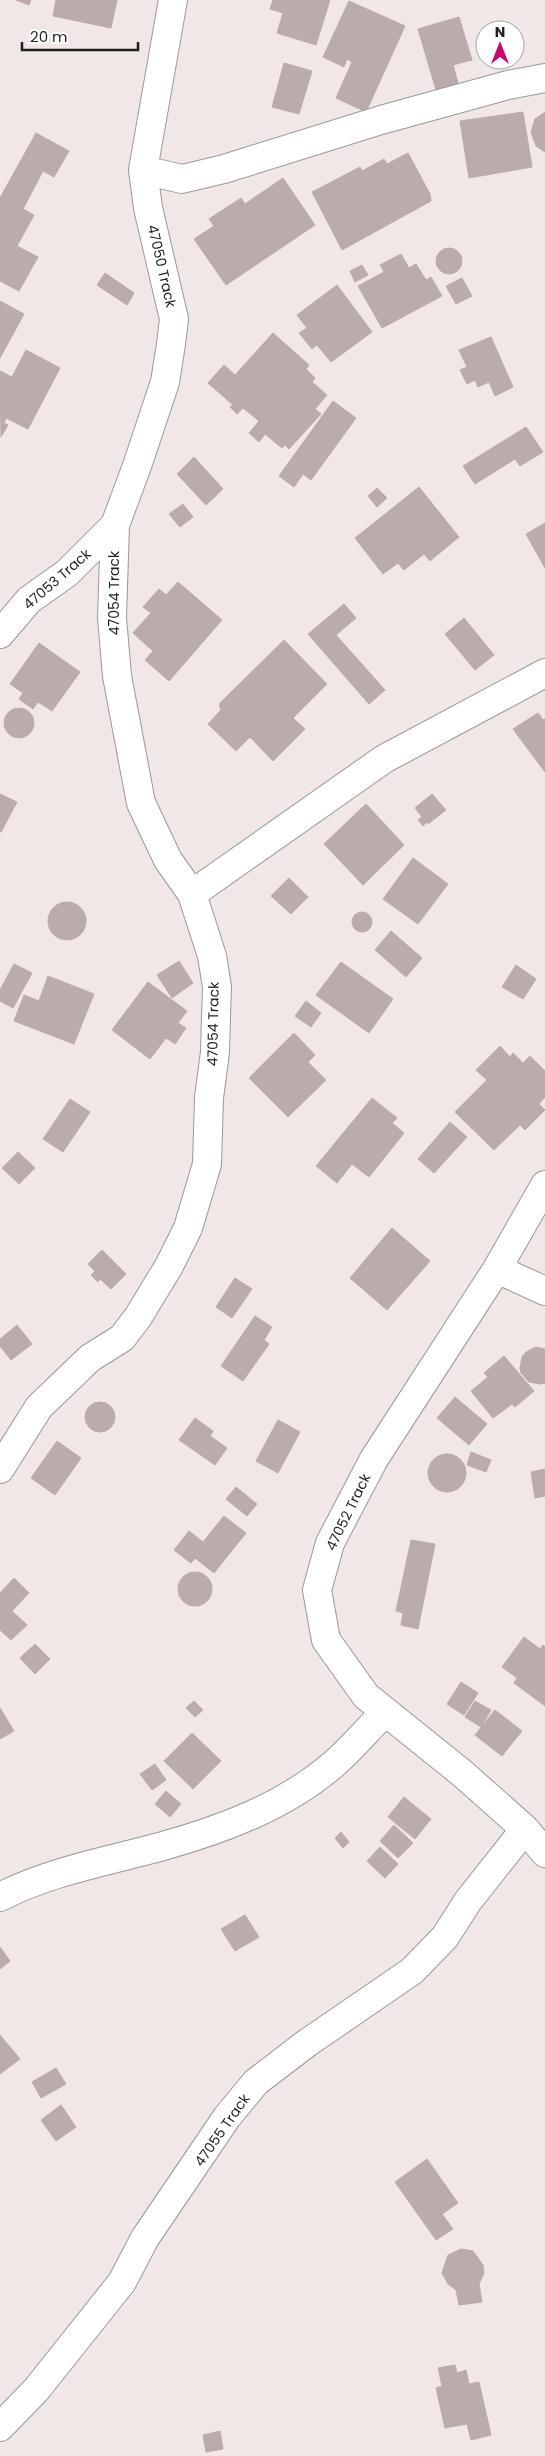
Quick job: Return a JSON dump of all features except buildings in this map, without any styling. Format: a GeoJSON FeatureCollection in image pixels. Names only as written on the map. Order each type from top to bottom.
{"type":"FeatureCollection","features":[{"type":"Feature","properties":{"kind":"street","name":"47050 Track"},"geometry":{"type":"LineString","coordinates":[[115,525],[165,382],[174,320],[148,208],[143,170],[173,0]]}},
{"type":"Feature","properties":{"kind":"street"},"geometry":{"type":"LineString","coordinates":[[143,170],[182,179],[224,169],[381,120],[508,85],[545,78]]}},
{"type":"Feature","properties":{"kind":"street","name":"47053 Track"},"geometry":{"type":"LineString","coordinates":[[0,634],[29,600],[67,573],[115,525]]}},
{"type":"Feature","properties":{"kind":"street","name":"47054 Track"},"geometry":{"type":"LineString","coordinates":[[0,1469],[40,1407],[90,1358],[122,1338],[133,1324],[158,1286],[188,1228],[207,1164],[209,1098],[215,1052],[217,987],[212,956],[192,894],[168,860],[141,803],[117,676],[112,627],[115,525]]}},
{"type":"Feature","properties":{"kind":"street"},"geometry":{"type":"LineString","coordinates":[[192,894],[384,759],[545,673]]}},
{"type":"Feature","properties":{"kind":"street","name":"47052 Track"},"geometry":{"type":"LineString","coordinates":[[545,1186],[497,1269],[374,1459],[330,1543],[317,1590],[326,1640],[366,1696],[384,1713],[463,1774],[525,1829],[545,1853]]}},
{"type":"Feature","properties":{"kind":"street"},"geometry":{"type":"LineString","coordinates":[[497,1269],[545,1291]]}},
{"type":"Feature","properties":{"kind":"street"},"geometry":{"type":"LineString","coordinates":[[0,1897],[66,1872],[218,1829],[253,1814],[297,1791],[336,1762],[384,1713]]}},
{"type":"Feature","properties":{"kind":"street","name":"47055 Track"},"geometry":{"type":"LineString","coordinates":[[0,2428],[36,2390],[122,2282],[145,2238],[227,2117],[256,2082],[307,2043],[412,1971],[445,1937],[468,1901],[525,1829]]}}]}
